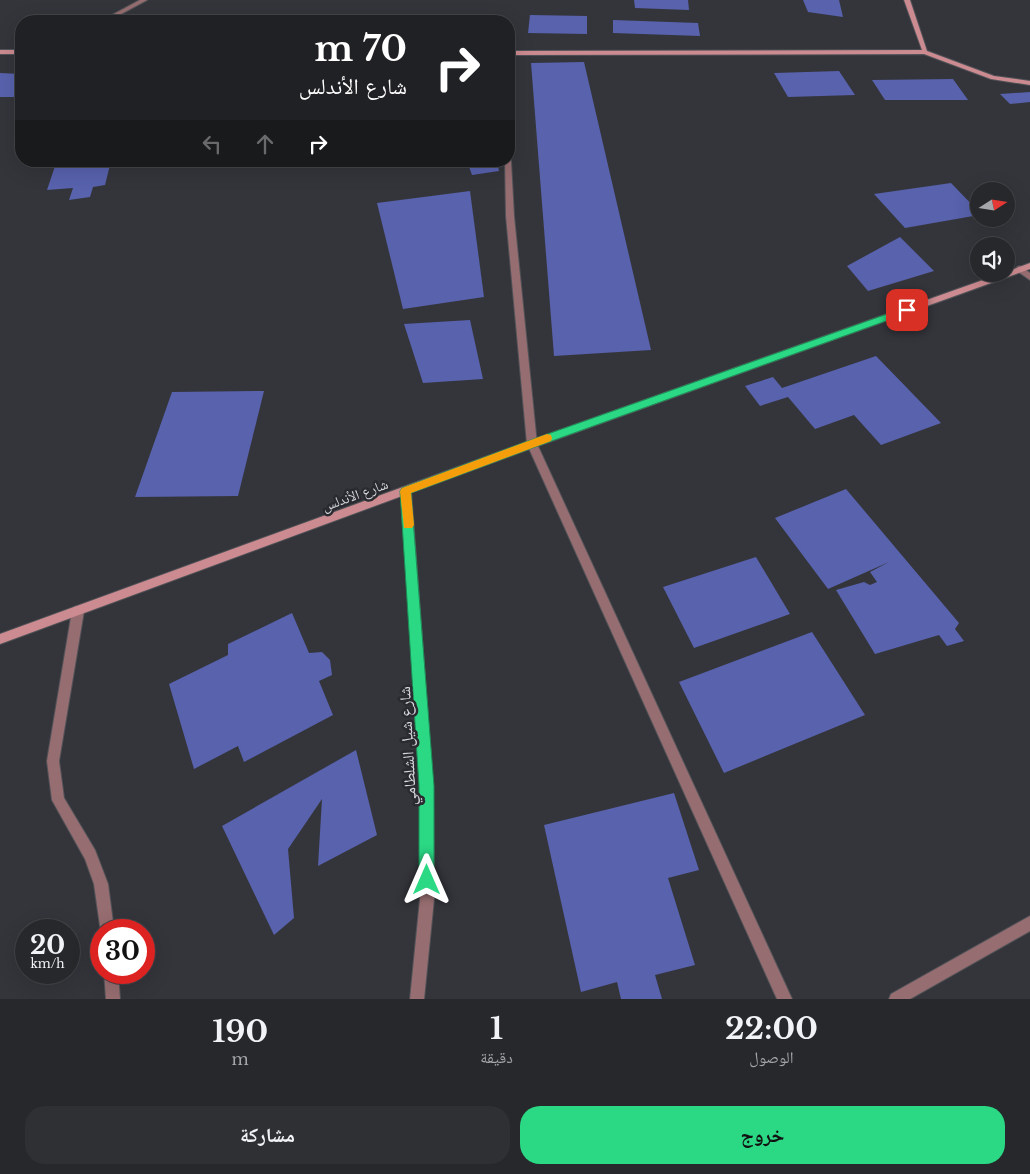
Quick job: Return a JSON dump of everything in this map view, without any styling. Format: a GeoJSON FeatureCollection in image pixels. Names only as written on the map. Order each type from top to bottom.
{"type":"FeatureCollection","features":[{"type":"Feature","properties":{"kind":"main road"},"geometry":{"type":"LineString","coordinates":[[907,0],[926,52]]}},
{"type":"Feature","properties":{"kind":"main road"},"geometry":{"type":"LineString","coordinates":[[0,52],[15,52]]}},
{"type":"Feature","properties":{"kind":"main road"},"geometry":{"type":"LineString","coordinates":[[515,53],[926,52],[993,78],[1030,83]]}},
{"type":"Feature","properties":{"kind":"main road","name":"شارع الأندلس"},"geometry":{"type":"LineString","coordinates":[[0,639],[532,444],[1030,266]]}},
{"type":"Feature","properties":{"kind":"street"},"geometry":{"type":"LineString","coordinates":[[115,15],[144,0]]}},
{"type":"Feature","properties":{"kind":"street"},"geometry":{"type":"LineString","coordinates":[[508,167],[510,216],[532,444],[785,999]]}},
{"type":"Feature","properties":{"kind":"street"},"geometry":{"type":"LineString","coordinates":[[1020,270],[1030,277]]}},
{"type":"Feature","properties":{"kind":"street","name":"شارع شيل الشلطامي"},"geometry":{"type":"LineString","coordinates":[[406,491],[427,786],[427,899],[417,999]]}},
{"type":"Feature","properties":{"kind":"street"},"geometry":{"type":"LineString","coordinates":[[78,610],[54,761],[58,800],[90,855],[101,884],[106,919]]}},
{"type":"Feature","properties":{"kind":"street"},"geometry":{"type":"LineString","coordinates":[[896,999],[1030,923]]}},
{"type":"Feature","properties":{"kind":"street"},"geometry":{"type":"LineString","coordinates":[[112,984],[113,999]]}},
{"type":"Feature","properties":{"kind":"building"},"geometry":{"type":"Polygon","coordinates":[[[634,0],[688,0],[689,10],[635,8],[634,0]]]}},
{"type":"Feature","properties":{"kind":"building"},"geometry":{"type":"Polygon","coordinates":[[[803,0],[839,0],[843,17],[808,12],[803,0]]]}},
{"type":"Feature","properties":{"kind":"building"},"geometry":{"type":"Polygon","coordinates":[[[530,15],[587,16],[587,34],[528,33],[530,15]]]}},
{"type":"Feature","properties":{"kind":"building"},"geometry":{"type":"Polygon","coordinates":[[[613,20],[698,23],[700,36],[613,33],[613,20]]]}},
{"type":"Feature","properties":{"kind":"building"},"geometry":{"type":"Polygon","coordinates":[[[584,62],[651,350],[554,356],[531,63],[584,62]]]}},
{"type":"Feature","properties":{"kind":"building"},"geometry":{"type":"Polygon","coordinates":[[[839,71],[855,95],[788,97],[774,73],[839,71]]]}},
{"type":"Feature","properties":{"kind":"building"},"geometry":{"type":"Polygon","coordinates":[[[0,73],[15,74],[15,97],[0,97],[0,73]]]}},
{"type":"Feature","properties":{"kind":"building"},"geometry":{"type":"Polygon","coordinates":[[[953,79],[968,100],[885,100],[872,80],[953,79]]]}},
{"type":"Feature","properties":{"kind":"building"},"geometry":{"type":"Polygon","coordinates":[[[1030,92],[1030,102],[1010,104],[1000,94],[1030,92]]]}},
{"type":"Feature","properties":{"kind":"building"},"geometry":{"type":"Polygon","coordinates":[[[55,167],[110,167],[105,185],[93,187],[90,197],[69,200],[73,188],[47,190],[55,167]]]}},
{"type":"Feature","properties":{"kind":"building"},"geometry":{"type":"Polygon","coordinates":[[[469,167],[498,167],[499,171],[472,175],[469,167]]]}},
{"type":"Feature","properties":{"kind":"building"},"geometry":{"type":"Polygon","coordinates":[[[951,183],[970,203],[970,217],[905,228],[874,194],[951,183]]]}},
{"type":"Feature","properties":{"kind":"building"},"geometry":{"type":"Polygon","coordinates":[[[470,191],[484,297],[403,309],[377,203],[470,191]]]}},
{"type":"Feature","properties":{"kind":"building"},"geometry":{"type":"Polygon","coordinates":[[[900,237],[934,271],[868,291],[847,266],[900,237]]]}},
{"type":"Feature","properties":{"kind":"building"},"geometry":{"type":"Polygon","coordinates":[[[470,320],[483,379],[423,383],[404,324],[470,320]]]}},
{"type":"Feature","properties":{"kind":"building"},"geometry":{"type":"Polygon","coordinates":[[[876,356],[941,423],[881,445],[854,415],[815,429],[788,397],[760,406],[745,386],[773,377],[782,388],[876,356]]]}},
{"type":"Feature","properties":{"kind":"building"},"geometry":{"type":"Polygon","coordinates":[[[264,391],[238,496],[135,497],[172,392],[264,391]]]}},
{"type":"Feature","properties":{"kind":"building"},"geometry":{"type":"Polygon","coordinates":[[[846,489],[959,623],[955,629],[964,641],[947,646],[939,635],[875,654],[836,590],[864,582],[870,585],[877,582],[870,572],[889,562],[828,589],[775,518],[846,489]]]}},
{"type":"Feature","properties":{"kind":"building"},"geometry":{"type":"Polygon","coordinates":[[[756,557],[790,614],[694,648],[663,587],[756,557]]]}},
{"type":"Feature","properties":{"kind":"building"},"geometry":{"type":"Polygon","coordinates":[[[292,613],[309,653],[322,652],[330,660],[332,675],[319,681],[333,715],[244,762],[238,746],[194,769],[169,684],[228,655],[228,644],[292,613]]]}},
{"type":"Feature","properties":{"kind":"building"},"geometry":{"type":"Polygon","coordinates":[[[812,632],[865,715],[724,773],[679,682],[812,632]]]}},
{"type":"Feature","properties":{"kind":"building"},"geometry":{"type":"Polygon","coordinates":[[[356,750],[377,835],[318,866],[322,799],[288,849],[294,918],[274,935],[222,826],[356,750]]]}},
{"type":"Feature","properties":{"kind":"building"},"geometry":{"type":"Polygon","coordinates":[[[674,793],[699,870],[668,878],[695,965],[655,975],[662,999],[621,999],[617,982],[581,992],[544,825],[674,793]]]}},
{"type":"Feature","properties":{"kind":"slow traffic"},"geometry":{"type":"LineString","coordinates":[[408,525],[406,491],[547,438]]}},
{"type":"Feature","properties":{"kind":"route"},"geometry":{"type":"LineString","coordinates":[[427,880],[427,786],[406,491],[907,310]]}}]}
